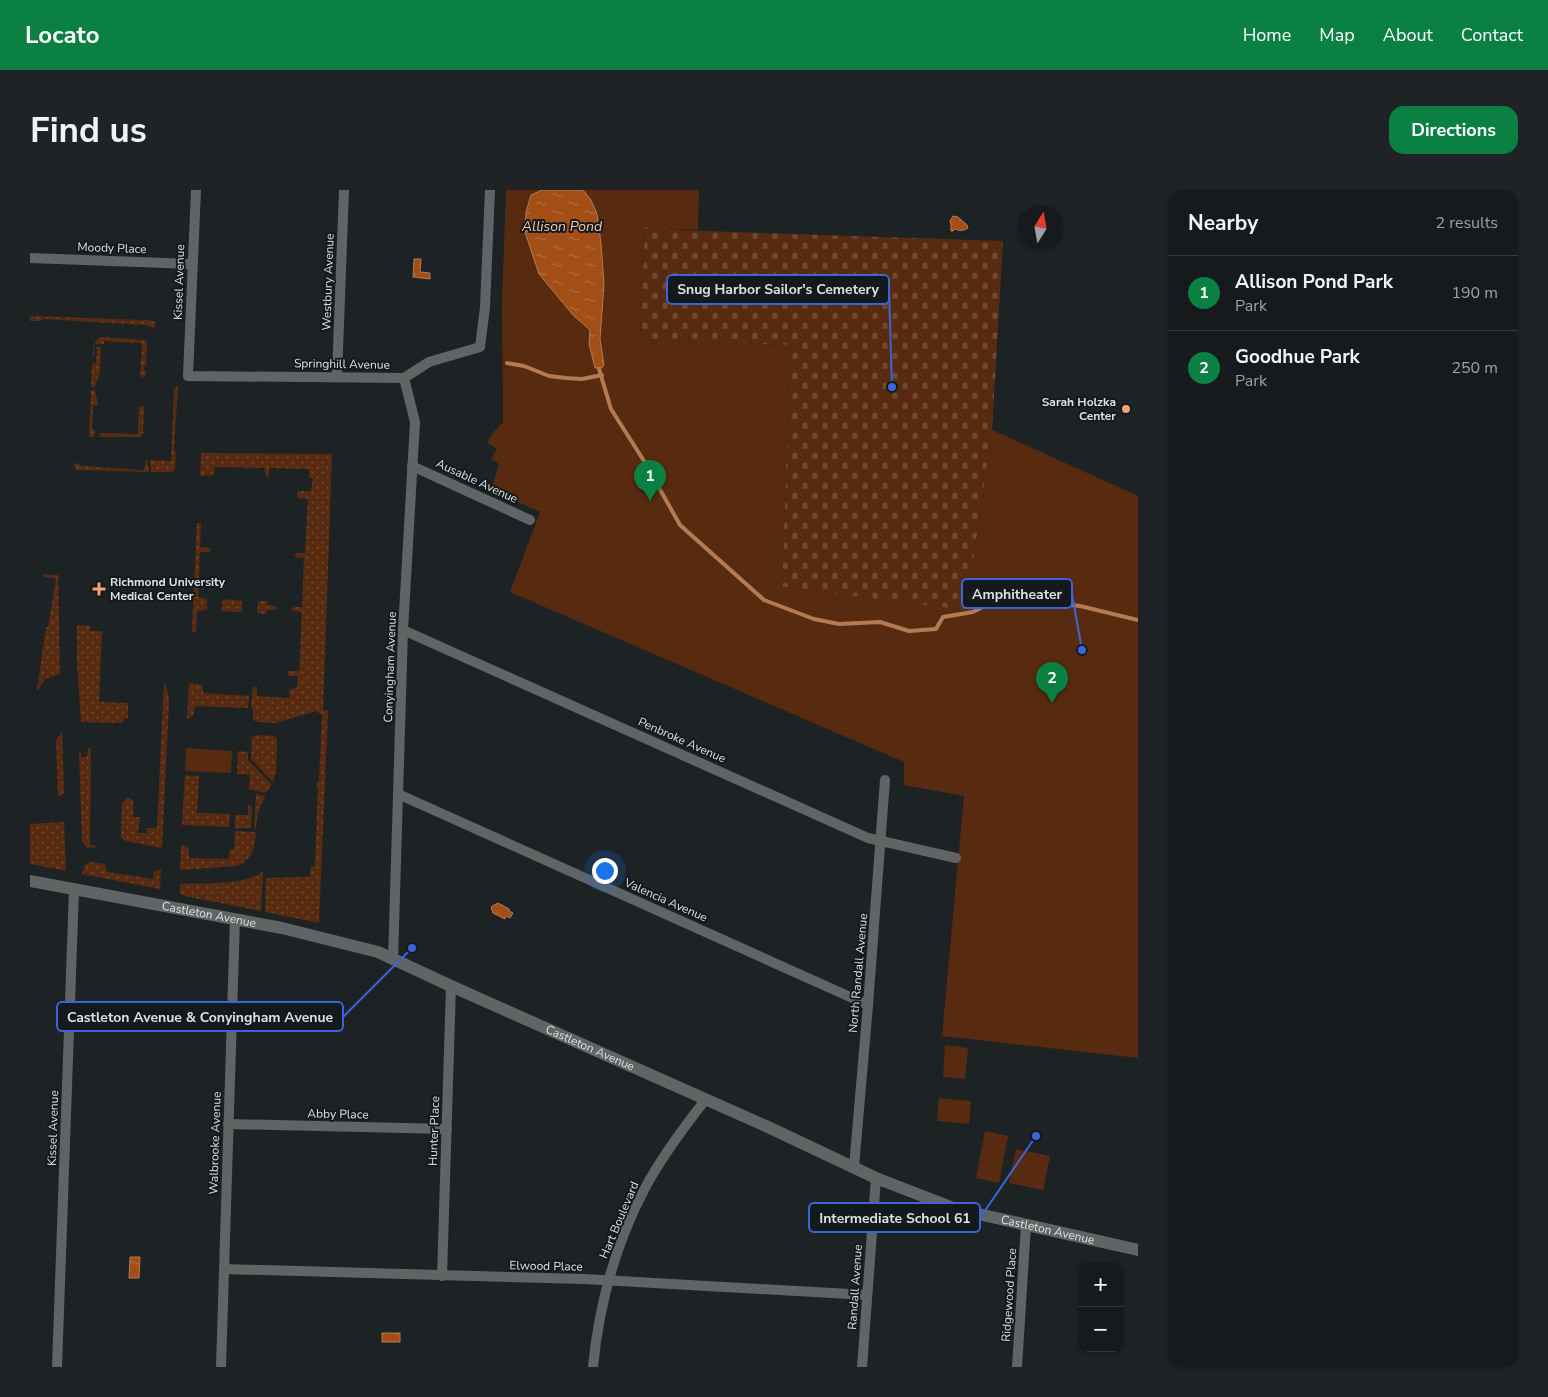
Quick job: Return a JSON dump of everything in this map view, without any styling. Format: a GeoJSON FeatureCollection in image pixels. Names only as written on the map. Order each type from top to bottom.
{"type":"FeatureCollection","features":[{"type":"Feature","properties":{"kind":"street","name":"Kissel Avenue"},"geometry":{"type":"LineString","coordinates":[[188,376],[196,190]]}},
{"type":"Feature","properties":{"kind":"street","name":"Westbury Avenue"},"geometry":{"type":"LineString","coordinates":[[337,376],[344,190]]}},
{"type":"Feature","properties":{"kind":"street","name":"Springhill Avenue"},"geometry":{"type":"LineString","coordinates":[[188,376],[404,378],[429,362],[480,347],[485,307],[490,190]]}},
{"type":"Feature","properties":{"kind":"street","name":"Moody Place"},"geometry":{"type":"LineString","coordinates":[[30,258],[192,264]]}},
{"type":"Feature","properties":{"kind":"street","name":"Conyingham Avenue"},"geometry":{"type":"LineString","coordinates":[[393,960],[404,630],[415,422],[404,378]]}},
{"type":"Feature","properties":{"kind":"street","name":"Ausable Avenue"},"geometry":{"type":"LineString","coordinates":[[412,466],[530,520]]}},
{"type":"Feature","properties":{"kind":"street","name":"Penbroke Avenue"},"geometry":{"type":"LineString","coordinates":[[404,630],[859,834],[956,858]]}},
{"type":"Feature","properties":{"kind":"street","name":"North Randall Avenue"},"geometry":{"type":"LineString","coordinates":[[854,1167],[885,780]]}},
{"type":"Feature","properties":{"kind":"street","name":"Valencia Avenue"},"geometry":{"type":"LineString","coordinates":[[398,794],[868,1005]]}},
{"type":"Feature","properties":{"kind":"street","name":"Castleton Avenue"},"geometry":{"type":"LineString","coordinates":[[30,881],[235,919],[361,946],[706,1099],[876,1178],[956,1209],[1138,1250]]}},
{"type":"Feature","properties":{"kind":"street","name":"Kissel Avenue"},"geometry":{"type":"LineString","coordinates":[[58,1367],[74,890]]}},
{"type":"Feature","properties":{"kind":"street","name":"Walbrooke Avenue"},"geometry":{"type":"LineString","coordinates":[[221,1367],[235,919]]}},
{"type":"Feature","properties":{"kind":"street","name":"Hunter Place"},"geometry":{"type":"LineString","coordinates":[[442,1276],[451,986]]}},
{"type":"Feature","properties":{"kind":"street","name":"Hart Boulevard"},"geometry":{"type":"LineString","coordinates":[[593,1367],[608,1280],[627,1228],[646,1186],[680,1134],[706,1099]]}},
{"type":"Feature","properties":{"kind":"street","name":"Abby Place"},"geometry":{"type":"LineString","coordinates":[[228,1124],[447,1129]]}},
{"type":"Feature","properties":{"kind":"street","name":"Randall Avenue"},"geometry":{"type":"LineString","coordinates":[[862,1367],[876,1178]]}},
{"type":"Feature","properties":{"kind":"street","name":"Ridgewood Place"},"geometry":{"type":"LineString","coordinates":[[1017,1367],[1026,1225]]}},
{"type":"Feature","properties":{"kind":"street","name":"Elwood Place"},"geometry":{"type":"LineString","coordinates":[[224,1269],[608,1280],[867,1294]]}},
{"type":"Feature","properties":{"kind":"green space"},"geometry":{"type":"Polygon","coordinates":[[[506,190],[699,190],[698,230],[645,227],[640,340],[790,345],[782,587],[966,610],[992,430],[1138,496],[1138,1058],[942,1036],[964,796],[904,785],[904,762],[510,592],[540,512],[491,490],[499,464],[491,459],[497,449],[487,443],[503,422],[502,304],[506,190]]]}},
{"type":"Feature","properties":{"kind":"green space"},"geometry":{"type":"Polygon","coordinates":[[[645,227],[703,231],[1003,241],[992,430],[966,611],[782,587],[790,345],[640,340],[645,227]]]}},
{"type":"Feature","properties":{"kind":"green space"},"geometry":{"type":"Polygon","coordinates":[[[30,316],[146,320],[156,322],[155,328],[145,325],[43,319],[40,321],[30,321],[30,316]]]}},
{"type":"Feature","properties":{"kind":"green space"},"geometry":{"type":"Polygon","coordinates":[[[100,337],[145,340],[147,342],[146,366],[144,366],[146,375],[140,378],[142,343],[104,341],[104,344],[95,344],[93,361],[94,345],[100,337]]]}},
{"type":"Feature","properties":{"kind":"green space"},"geometry":{"type":"Polygon","coordinates":[[[97,347],[101,347],[100,371],[95,387],[91,387],[92,364],[96,363],[97,347]]]}},
{"type":"Feature","properties":{"kind":"green space"},"geometry":{"type":"Polygon","coordinates":[[[178,386],[174,451],[176,452],[175,470],[172,472],[151,472],[150,460],[171,461],[174,389],[178,386]]]}},
{"type":"Feature","properties":{"kind":"green space"},"geometry":{"type":"Polygon","coordinates":[[[91,390],[95,390],[98,405],[93,406],[92,429],[95,431],[95,434],[93,437],[89,437],[91,390]]]}},
{"type":"Feature","properties":{"kind":"green space"},"geometry":{"type":"Polygon","coordinates":[[[139,406],[144,406],[143,433],[141,437],[99,437],[100,433],[138,434],[139,406]]]}},
{"type":"Feature","properties":{"kind":"green space"},"geometry":{"type":"Polygon","coordinates":[[[201,453],[332,454],[323,710],[328,710],[319,923],[265,912],[266,878],[310,877],[311,867],[315,866],[318,788],[316,783],[319,781],[322,715],[316,711],[276,723],[256,722],[253,719],[253,709],[251,708],[253,687],[257,687],[257,696],[289,698],[290,689],[297,688],[298,676],[289,676],[288,671],[299,671],[302,612],[291,609],[293,607],[302,607],[304,558],[294,555],[296,553],[305,553],[308,499],[298,498],[297,492],[311,491],[313,478],[309,478],[309,469],[269,468],[269,476],[266,477],[264,468],[215,467],[213,475],[200,476],[201,453]]]}},
{"type":"Feature","properties":{"kind":"green space"},"geometry":{"type":"Polygon","coordinates":[[[146,459],[149,472],[77,470],[74,467],[74,464],[77,463],[81,466],[144,470],[146,459]]]}},
{"type":"Feature","properties":{"kind":"green space"},"geometry":{"type":"Polygon","coordinates":[[[197,523],[201,523],[200,547],[210,548],[211,551],[200,552],[198,597],[207,599],[207,610],[197,611],[196,632],[192,632],[197,523]]]}},
{"type":"Feature","properties":{"kind":"green space"},"geometry":{"type":"Polygon","coordinates":[[[44,574],[58,575],[60,674],[45,679],[37,691],[46,627],[48,627],[56,579],[42,576],[44,574]]]}},
{"type":"Feature","properties":{"kind":"green space"},"geometry":{"type":"Polygon","coordinates":[[[223,599],[242,601],[242,612],[221,611],[223,599]]]}},
{"type":"Feature","properties":{"kind":"green space"},"geometry":{"type":"Polygon","coordinates":[[[258,601],[267,601],[267,605],[276,606],[277,610],[267,610],[266,614],[257,613],[258,601]]]}},
{"type":"Feature","properties":{"kind":"green space"},"geometry":{"type":"Polygon","coordinates":[[[77,625],[90,626],[90,631],[102,631],[99,702],[128,703],[128,718],[125,718],[122,723],[81,722],[77,664],[77,625]]]}},
{"type":"Feature","properties":{"kind":"green space"},"geometry":{"type":"Polygon","coordinates":[[[164,682],[169,700],[162,848],[126,841],[121,836],[122,804],[127,798],[133,801],[133,817],[140,817],[138,833],[147,833],[147,828],[157,828],[164,682]]]}},
{"type":"Feature","properties":{"kind":"green space"},"geometry":{"type":"Polygon","coordinates":[[[189,683],[202,685],[203,693],[249,696],[248,708],[195,706],[193,716],[187,719],[189,683]]]}},
{"type":"Feature","properties":{"kind":"green space"},"geometry":{"type":"Polygon","coordinates":[[[62,731],[64,792],[58,796],[56,741],[62,731]]]}},
{"type":"Feature","properties":{"kind":"green space"},"geometry":{"type":"Polygon","coordinates":[[[258,735],[274,736],[277,739],[276,772],[273,782],[251,759],[252,737],[258,735]]]}},
{"type":"Feature","properties":{"kind":"green space"},"geometry":{"type":"Polygon","coordinates":[[[88,748],[91,748],[90,845],[97,846],[94,848],[86,847],[82,841],[79,751],[81,752],[81,757],[87,757],[88,748]]]}},
{"type":"Feature","properties":{"kind":"green space"},"geometry":{"type":"Polygon","coordinates":[[[186,748],[232,751],[231,773],[185,771],[186,748]]]}},
{"type":"Feature","properties":{"kind":"green space"},"geometry":{"type":"Polygon","coordinates":[[[238,751],[248,752],[248,760],[272,785],[266,793],[249,789],[250,775],[237,774],[238,751]]]}},
{"type":"Feature","properties":{"kind":"green space"},"geometry":{"type":"Polygon","coordinates":[[[185,775],[199,776],[197,813],[230,814],[229,827],[182,825],[185,775]]]}},
{"type":"Feature","properties":{"kind":"green space"},"geometry":{"type":"Polygon","coordinates":[[[256,794],[265,796],[258,812],[256,829],[254,828],[256,794]]]}},
{"type":"Feature","properties":{"kind":"green space"},"geometry":{"type":"Polygon","coordinates":[[[248,805],[252,806],[251,828],[235,828],[235,815],[248,815],[248,805]]]}},
{"type":"Feature","properties":{"kind":"green space"},"geometry":{"type":"Polygon","coordinates":[[[64,822],[66,871],[30,864],[30,824],[64,822]]]}},
{"type":"Feature","properties":{"kind":"green space"},"geometry":{"type":"Polygon","coordinates":[[[235,831],[256,832],[252,853],[246,861],[236,866],[180,870],[181,845],[189,851],[189,858],[229,859],[230,849],[234,849],[235,831]]]}},
{"type":"Feature","properties":{"kind":"green space"},"geometry":{"type":"Polygon","coordinates":[[[91,862],[105,864],[107,872],[153,879],[154,871],[161,869],[160,889],[82,874],[85,865],[91,862]]]}},
{"type":"Feature","properties":{"kind":"green space"},"geometry":{"type":"Polygon","coordinates":[[[263,871],[261,911],[184,896],[180,893],[180,884],[236,881],[256,876],[263,871]]]}},
{"type":"Feature","properties":{"kind":"green space"},"geometry":{"type":"Polygon","coordinates":[[[945,1045],[968,1048],[965,1079],[943,1077],[945,1045]]]}},
{"type":"Feature","properties":{"kind":"green space"},"geometry":{"type":"Polygon","coordinates":[[[939,1098],[971,1101],[969,1124],[937,1121],[939,1098]]]}},
{"type":"Feature","properties":{"kind":"green space"},"geometry":{"type":"Polygon","coordinates":[[[985,1131],[1008,1136],[999,1183],[976,1178],[985,1131]]]}},
{"type":"Feature","properties":{"kind":"green space"},"geometry":{"type":"Polygon","coordinates":[[[1016,1149],[1050,1156],[1043,1190],[1009,1183],[1016,1149]]]}},
{"type":"Feature","properties":{"kind":"water","name":"Allison Pond"},"geometry":{"type":"Polygon","coordinates":[[[542,190],[583,190],[591,200],[597,214],[604,284],[600,339],[604,365],[602,368],[595,368],[589,344],[590,330],[573,315],[539,274],[525,232],[526,212],[531,195],[542,190]]]}},
{"type":"Feature","properties":{"kind":"water"},"geometry":{"type":"Polygon","coordinates":[[[953,216],[958,217],[968,228],[951,231],[950,221],[953,216]]]}},
{"type":"Feature","properties":{"kind":"water"},"geometry":{"type":"Polygon","coordinates":[[[414,259],[421,259],[420,272],[430,273],[430,279],[413,277],[414,259]]]}},
{"type":"Feature","properties":{"kind":"water"},"geometry":{"type":"Polygon","coordinates":[[[498,903],[513,913],[510,918],[506,916],[505,919],[493,913],[491,907],[498,903]]]}},
{"type":"Feature","properties":{"kind":"water"},"geometry":{"type":"Polygon","coordinates":[[[130,1257],[140,1257],[139,1278],[129,1278],[130,1257]]]}},
{"type":"Feature","properties":{"kind":"water"},"geometry":{"type":"Polygon","coordinates":[[[382,1333],[400,1333],[400,1342],[382,1342],[382,1333]]]}},
{"type":"Feature","properties":{"kind":"waterway"},"geometry":{"type":"LineString","coordinates":[[507,363],[524,366],[549,376],[582,379],[602,375]]}},
{"type":"Feature","properties":{"kind":"waterway"},"geometry":{"type":"LineString","coordinates":[[599,369],[611,409],[644,461],[680,525],[764,600],[814,619],[839,624],[880,622],[909,631],[936,629],[943,617],[973,612],[997,599],[1017,597],[1080,606],[1138,620]]}},
{"type":"Feature","properties":{"kind":"place","name":"Snug Harbor Sailor's Cemetery"},"geometry":{"type":"Point","coordinates":[892,387]}},
{"type":"Feature","properties":{"kind":"place","name":"Sarah Holzka Center"},"geometry":{"type":"Point","coordinates":[1126,409]}},
{"type":"Feature","properties":{"kind":"place","name":"Allison Pond Park"},"geometry":{"type":"Point","coordinates":[650,501]}},
{"type":"Feature","properties":{"kind":"place","name":"Richmond University Medical Center"},"geometry":{"type":"Point","coordinates":[99,589]}},
{"type":"Feature","properties":{"kind":"place","name":"Amphitheater"},"geometry":{"type":"Point","coordinates":[1082,650]}},
{"type":"Feature","properties":{"kind":"place","name":"Goodhue Park"},"geometry":{"type":"Point","coordinates":[1052,703]}},
{"type":"Feature","properties":{"kind":"place","name":"Castleton Avenue & Conyingham Avenue"},"geometry":{"type":"Point","coordinates":[412,948]}},
{"type":"Feature","properties":{"kind":"place","name":"Intermediate School 61"},"geometry":{"type":"Point","coordinates":[1036,1136]}}]}
